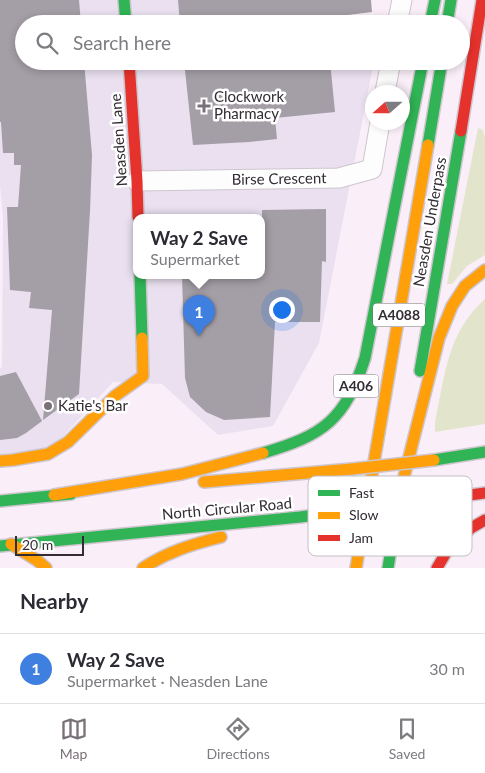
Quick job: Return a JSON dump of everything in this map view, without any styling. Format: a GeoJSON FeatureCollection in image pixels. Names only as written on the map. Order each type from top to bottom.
{"type":"FeatureCollection","features":[{"type":"Feature","properties":{"kind":"main road"},"geometry":{"type":"LineString","coordinates":[[124,0],[125,15]]}},
{"type":"Feature","properties":{"kind":"main road"},"geometry":{"type":"LineString","coordinates":[[432,15],[434,0]]}},
{"type":"Feature","properties":{"kind":"main road"},"geometry":{"type":"LineString","coordinates":[[448,15],[451,0]]}},
{"type":"Feature","properties":{"kind":"main road","name":"Neasden Underpass"},"geometry":{"type":"LineString","coordinates":[[403,476],[434,281],[467,97],[482,0]]}},
{"type":"Feature","properties":{"kind":"main road","name":"Neasden Lane"},"geometry":{"type":"LineString","coordinates":[[129,70],[138,214]]}},
{"type":"Feature","properties":{"kind":"main road","name":"A406"},"geometry":{"type":"LineString","coordinates":[[54,495],[182,474],[286,446],[312,434],[330,422],[345,407],[356,386],[366,358],[421,70]]}},
{"type":"Feature","properties":{"kind":"main road","name":"Neasden Underpass"},"geometry":{"type":"LineString","coordinates":[[372,476],[440,70]]}},
{"type":"Feature","properties":{"kind":"main road"},"geometry":{"type":"LineString","coordinates":[[404,476],[440,338],[452,306],[465,286],[485,270]]}},
{"type":"Feature","properties":{"kind":"main road"},"geometry":{"type":"LineString","coordinates":[[0,461],[48,454],[68,442],[115,396],[143,376],[140,279]]}},
{"type":"Feature","properties":{"kind":"main road","name":"A406"},"geometry":{"type":"LineString","coordinates":[[463,455],[485,448]]}},
{"type":"Feature","properties":{"kind":"main road","name":"North Circular Road"},"geometry":{"type":"LineString","coordinates":[[0,501],[352,469],[485,452]]}},
{"type":"Feature","properties":{"kind":"main road","name":"North Circular Road"},"geometry":{"type":"LineString","coordinates":[[472,495],[485,493]]}},
{"type":"Feature","properties":{"kind":"main road","name":"North Circular Road"},"geometry":{"type":"LineString","coordinates":[[5,545],[308,516]]}},
{"type":"Feature","properties":{"kind":"main road"},"geometry":{"type":"LineString","coordinates":[[143,568],[175,550],[300,517]]}},
{"type":"Feature","properties":{"kind":"main road"},"geometry":{"type":"LineString","coordinates":[[472,527],[485,520]]}},
{"type":"Feature","properties":{"kind":"main road"},"geometry":{"type":"LineString","coordinates":[[5,545],[38,561],[46,568]]}},
{"type":"Feature","properties":{"kind":"main road"},"geometry":{"type":"LineString","coordinates":[[437,568],[444,556]]}},
{"type":"Feature","properties":{"kind":"street"},"geometry":{"type":"LineString","coordinates":[[399,15],[402,0]]}},
{"type":"Feature","properties":{"kind":"street"},"geometry":{"type":"LineString","coordinates":[[386,85],[389,70]]}},
{"type":"Feature","properties":{"kind":"street","name":"Birse Crescent"},"geometry":{"type":"LineString","coordinates":[[137,181],[338,178],[372,169],[379,130]]}},
{"type":"Feature","properties":{"kind":"shaded area"},"geometry":{"type":"Polygon","coordinates":[[[0,0],[263,0],[265,15],[15,15],[15,70],[372,70],[369,85],[365,85],[365,107],[319,343],[273,426],[218,435],[162,384],[113,382],[48,453],[0,454],[0,368],[2,367],[3,218],[0,186],[0,0]]]}},
{"type":"Feature","properties":{"kind":"green space"},"geometry":{"type":"Polygon","coordinates":[[[478,128],[483,130],[485,138],[485,255],[467,266],[452,284],[447,284],[478,128]]]}},
{"type":"Feature","properties":{"kind":"green space"},"geometry":{"type":"Polygon","coordinates":[[[485,299],[485,424],[435,432],[435,422],[445,371],[455,340],[472,312],[485,299]]]}},
{"type":"Feature","properties":{"kind":"building"},"geometry":{"type":"Polygon","coordinates":[[[0,0],[79,0],[80,15],[15,15],[15,70],[85,70],[92,155],[79,394],[43,420],[52,310],[29,308],[31,292],[10,290],[7,207],[18,207],[21,165],[14,165],[14,153],[3,153],[0,122],[0,0]]]}},
{"type":"Feature","properties":{"kind":"building"},"geometry":{"type":"Polygon","coordinates":[[[178,0],[371,0],[372,12],[348,15],[179,15],[178,0]]]}},
{"type":"Feature","properties":{"kind":"building"},"geometry":{"type":"Polygon","coordinates":[[[185,70],[331,70],[335,112],[275,118],[277,139],[193,145],[185,70]]]}},
{"type":"Feature","properties":{"kind":"building"},"geometry":{"type":"Polygon","coordinates":[[[326,209],[326,262],[322,261],[320,322],[275,322],[270,417],[224,420],[206,412],[190,397],[185,378],[182,279],[265,279],[265,214],[262,214],[262,210],[326,209]]]}},
{"type":"Feature","properties":{"kind":"building"},"geometry":{"type":"Polygon","coordinates":[[[16,372],[42,421],[17,438],[0,440],[0,376],[16,372]]]}},
{"type":"Feature","properties":{"kind":"traffic: fast"},"geometry":{"type":"LineString","coordinates":[[124,0],[125,15]]}},
{"type":"Feature","properties":{"kind":"traffic: fast"},"geometry":{"type":"LineString","coordinates":[[432,15],[435,0]]}},
{"type":"Feature","properties":{"kind":"traffic: fast"},"geometry":{"type":"LineString","coordinates":[[448,15],[451,0]]}},
{"type":"Feature","properties":{"kind":"traffic: fast"},"geometry":{"type":"LineString","coordinates":[[263,453],[302,439],[329,422],[340,411],[357,379],[365,358],[421,70]]}},
{"type":"Feature","properties":{"kind":"traffic: fast"},"geometry":{"type":"LineString","coordinates":[[428,145],[440,70]]}},
{"type":"Feature","properties":{"kind":"traffic: fast"},"geometry":{"type":"LineString","coordinates":[[420,371],[461,131]]}},
{"type":"Feature","properties":{"kind":"traffic: fast"},"geometry":{"type":"LineString","coordinates":[[140,279],[142,338]]}},
{"type":"Feature","properties":{"kind":"traffic: fast"},"geometry":{"type":"LineString","coordinates":[[434,460],[485,452]]}},
{"type":"Feature","properties":{"kind":"traffic: fast"},"geometry":{"type":"LineString","coordinates":[[0,501],[71,494]]}},
{"type":"Feature","properties":{"kind":"traffic: fast"},"geometry":{"type":"LineString","coordinates":[[0,546],[308,516]]}},
{"type":"Feature","properties":{"kind":"traffic: fast"},"geometry":{"type":"LineString","coordinates":[[388,568],[390,556]]}},
{"type":"Feature","properties":{"kind":"traffic: slow"},"geometry":{"type":"LineString","coordinates":[[372,476],[428,145]]}},
{"type":"Feature","properties":{"kind":"traffic: slow"},"geometry":{"type":"LineString","coordinates":[[404,476],[439,338],[452,306],[465,286],[485,270]]}},
{"type":"Feature","properties":{"kind":"traffic: slow"},"geometry":{"type":"LineString","coordinates":[[0,461],[48,454],[68,442],[115,396],[143,376],[142,338]]}},
{"type":"Feature","properties":{"kind":"traffic: slow"},"geometry":{"type":"LineString","coordinates":[[54,495],[182,474],[263,453]]}},
{"type":"Feature","properties":{"kind":"traffic: slow"},"geometry":{"type":"LineString","coordinates":[[352,469],[434,460]]}},
{"type":"Feature","properties":{"kind":"traffic: slow"},"geometry":{"type":"LineString","coordinates":[[204,482],[352,469]]}},
{"type":"Feature","properties":{"kind":"traffic: slow"},"geometry":{"type":"LineString","coordinates":[[143,568],[161,557],[180,549],[221,537]]}},
{"type":"Feature","properties":{"kind":"traffic: slow"},"geometry":{"type":"LineString","coordinates":[[11,544],[46,568]]}},
{"type":"Feature","properties":{"kind":"traffic: slow"},"geometry":{"type":"LineString","coordinates":[[356,568],[358,556]]}},
{"type":"Feature","properties":{"kind":"traffic: jam"},"geometry":{"type":"LineString","coordinates":[[461,131],[482,0]]}},
{"type":"Feature","properties":{"kind":"traffic: jam"},"geometry":{"type":"LineString","coordinates":[[130,70],[138,214]]}},
{"type":"Feature","properties":{"kind":"traffic: jam"},"geometry":{"type":"LineString","coordinates":[[472,495],[485,493]]}},
{"type":"Feature","properties":{"kind":"traffic: jam"},"geometry":{"type":"LineString","coordinates":[[472,527],[485,520]]}},
{"type":"Feature","properties":{"kind":"traffic: jam"},"geometry":{"type":"LineString","coordinates":[[437,568],[444,556]]}},
{"type":"Feature","properties":{"kind":"place","name":"Clockwork Pharmacy"},"geometry":{"type":"Point","coordinates":[204,106]}},
{"type":"Feature","properties":{"kind":"place","name":"Way 2 Save"},"geometry":{"type":"Point","coordinates":[199,336]}},
{"type":"Feature","properties":{"kind":"place","name":"Katie's Bar"},"geometry":{"type":"Point","coordinates":[48,406]}}]}
